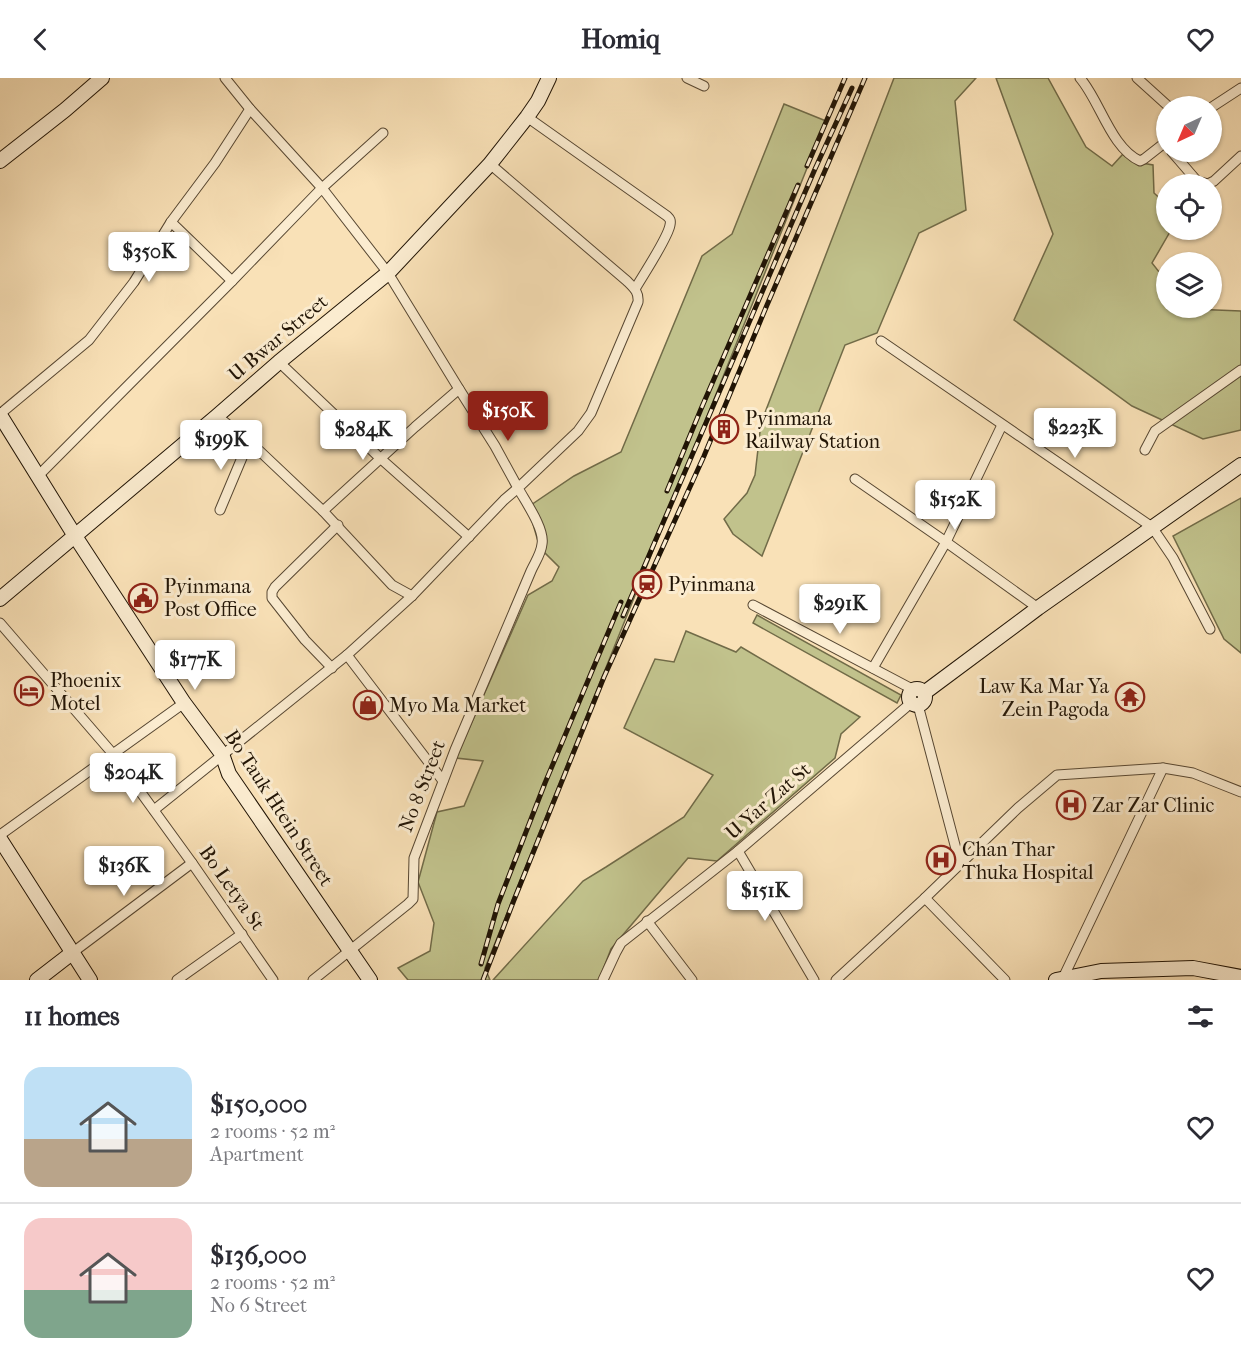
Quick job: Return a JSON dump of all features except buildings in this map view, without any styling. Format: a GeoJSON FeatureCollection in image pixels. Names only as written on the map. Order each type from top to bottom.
{"type":"FeatureCollection","features":[{"type":"Feature","properties":{"kind":"street"},"geometry":{"type":"LineString","coordinates":[[0,161],[102,78]]}},
{"type":"Feature","properties":{"kind":"street","name":"No 8 Street"},"geometry":{"type":"LineString","coordinates":[[225,78],[322,188],[388,273],[495,446],[543,536],[539,555],[443,781],[414,858],[413,899],[313,980]]}},
{"type":"Feature","properties":{"kind":"street","name":"U Bwar Street"},"geometry":{"type":"LineString","coordinates":[[0,599],[279,362],[388,273],[490,164],[538,101],[549,78]]}},
{"type":"Feature","properties":{"kind":"street"},"geometry":{"type":"LineString","coordinates":[[687,78],[704,86]]}},
{"type":"Feature","properties":{"kind":"street"},"geometry":{"type":"LineString","coordinates":[[1080,78],[1095,100],[1108,127],[1134,158],[1144,159],[1156,150]]}},
{"type":"Feature","properties":{"kind":"street"},"geometry":{"type":"LineString","coordinates":[[1137,78],[1157,96]]}},
{"type":"Feature","properties":{"kind":"street"},"geometry":{"type":"LineString","coordinates":[[1222,100],[1241,88]]}},
{"type":"Feature","properties":{"kind":"street"},"geometry":{"type":"LineString","coordinates":[[0,415],[89,340],[134,282],[171,222],[215,163],[250,109]]}},
{"type":"Feature","properties":{"kind":"street"},"geometry":{"type":"LineString","coordinates":[[527,117],[668,216],[670,225],[665,237],[635,289]]}},
{"type":"Feature","properties":{"kind":"street"},"geometry":{"type":"LineString","coordinates":[[38,476],[322,188],[383,133]]}},
{"type":"Feature","properties":{"kind":"street"},"geometry":{"type":"LineString","coordinates":[[1181,162],[1197,181],[1208,184],[1241,156]]}},
{"type":"Feature","properties":{"kind":"street"},"geometry":{"type":"LineString","coordinates":[[154,810],[347,655],[411,596],[504,500],[578,431],[591,413],[639,297],[635,289],[490,164]]}},
{"type":"Feature","properties":{"kind":"street"},"geometry":{"type":"LineString","coordinates":[[171,222],[232,281]]}},
{"type":"Feature","properties":{"kind":"street"},"geometry":{"type":"LineString","coordinates":[[881,341],[1152,527],[1173,558],[1210,630]]}},
{"type":"Feature","properties":{"kind":"street"},"geometry":{"type":"LineString","coordinates":[[279,362],[380,458],[469,537]]}},
{"type":"Feature","properties":{"kind":"street"},"geometry":{"type":"LineString","coordinates":[[1145,450],[1155,431],[1241,370]]}},
{"type":"Feature","properties":{"kind":"street"},"geometry":{"type":"LineString","coordinates":[[323,511],[459,389]]}},
{"type":"Feature","properties":{"kind":"street","name":"Bo Tauk Htein Street"},"geometry":{"type":"LineString","coordinates":[[0,415],[75,536],[184,703],[222,754],[230,774],[370,980]]}},
{"type":"Feature","properties":{"kind":"street"},"geometry":{"type":"LineString","coordinates":[[216,416],[249,441],[338,525],[392,585],[411,596]]}},
{"type":"Feature","properties":{"kind":"street"},"geometry":{"type":"LineString","coordinates":[[873,668],[946,542],[1002,425]]}},
{"type":"Feature","properties":{"kind":"street"},"geometry":{"type":"LineString","coordinates":[[220,510],[249,441]]}},
{"type":"Feature","properties":{"kind":"street"},"geometry":{"type":"LineString","coordinates":[[917,698],[1038,608],[1241,465]]}},
{"type":"Feature","properties":{"kind":"street"},"geometry":{"type":"LineString","coordinates":[[855,478],[1038,608]]}},
{"type":"Feature","properties":{"kind":"street"},"geometry":{"type":"LineString","coordinates":[[332,668],[305,640],[272,598],[272,592],[274,587],[338,525]]}},
{"type":"Feature","properties":{"kind":"street"},"geometry":{"type":"LineString","coordinates":[[753,605],[873,668],[917,698],[960,864]]}},
{"type":"Feature","properties":{"kind":"street","name":"Bo Letya St"},"geometry":{"type":"LineString","coordinates":[[0,623],[113,754],[273,980]]}},
{"type":"Feature","properties":{"kind":"street"},"geometry":{"type":"LineString","coordinates":[[347,655],[443,781]]}},
{"type":"Feature","properties":{"kind":"street","name":"U Yar Zat St"},"geometry":{"type":"LineString","coordinates":[[603,980],[621,943],[738,851],[917,698]]}},
{"type":"Feature","properties":{"kind":"street"},"geometry":{"type":"LineString","coordinates":[[90,980],[0,837],[184,703]]}},
{"type":"Feature","properties":{"kind":"street"},"geometry":{"type":"LineString","coordinates":[[1060,979],[1163,768]]}},
{"type":"Feature","properties":{"kind":"street"},"geometry":{"type":"LineString","coordinates":[[836,980],[1030,797],[1057,775],[1163,768],[1193,774],[1241,792]]}},
{"type":"Feature","properties":{"kind":"street"},"geometry":{"type":"LineString","coordinates":[[738,851],[814,980]]}},
{"type":"Feature","properties":{"kind":"street"},"geometry":{"type":"LineString","coordinates":[[37,980],[192,863]]}},
{"type":"Feature","properties":{"kind":"street"},"geometry":{"type":"LineString","coordinates":[[925,898],[1005,980]]}},
{"type":"Feature","properties":{"kind":"street"},"geometry":{"type":"LineString","coordinates":[[647,921],[692,980]]}},
{"type":"Feature","properties":{"kind":"street"},"geometry":{"type":"LineString","coordinates":[[177,980],[242,934]]}},
{"type":"Feature","properties":{"kind":"street"},"geometry":{"type":"LineString","coordinates":[[1060,979],[1101,971],[1193,968],[1241,977]]}},
{"type":"Feature","properties":{"kind":"green space"},"geometry":{"type":"Polygon","coordinates":[[[894,78],[976,78],[955,101],[966,210],[919,233],[877,333],[845,345],[762,556],[733,534],[724,519],[747,493],[755,475],[761,423],[894,78]]]}},
{"type":"Feature","properties":{"kind":"green space"},"geometry":{"type":"Polygon","coordinates":[[[996,78],[1048,78],[1086,147],[1112,166],[1123,154],[1136,162],[1153,165],[1154,193],[1156,195],[1156,240],[1165,240],[1158,252],[1156,252],[1152,263],[1156,268],[1156,318],[1222,318],[1222,310],[1241,311],[1241,430],[1203,439],[1132,406],[1014,320],[1053,234],[996,78]]]}},
{"type":"Feature","properties":{"kind":"green space"},"geometry":{"type":"Polygon","coordinates":[[[784,104],[826,121],[485,968],[490,980],[408,980],[398,968],[430,951],[434,923],[418,882],[437,812],[464,806],[483,761],[456,758],[528,595],[552,581],[559,567],[540,548],[528,507],[574,476],[621,452],[702,256],[732,234],[784,104]]]}},
{"type":"Feature","properties":{"kind":"green space"},"geometry":{"type":"Polygon","coordinates":[[[1241,498],[1241,653],[1224,639],[1173,536],[1241,498]]]}},
{"type":"Feature","properties":{"kind":"green space"},"geometry":{"type":"Polygon","coordinates":[[[757,615],[901,695],[897,703],[753,623],[757,615]]]}},
{"type":"Feature","properties":{"kind":"green space"},"geometry":{"type":"Polygon","coordinates":[[[686,631],[736,652],[741,647],[860,717],[841,734],[835,758],[717,861],[688,858],[611,949],[599,980],[493,980],[583,881],[684,817],[713,775],[624,728],[655,659],[674,662],[686,631]]]}},
{"type":"Feature","properties":{"kind":"railway"},"geometry":{"type":"LineString","coordinates":[[807,166],[845,78]]}},
{"type":"Feature","properties":{"kind":"railway"},"geometry":{"type":"LineString","coordinates":[[483,980],[604,677],[704,456],[865,78]]}},
{"type":"Feature","properties":{"kind":"railway"},"geometry":{"type":"LineString","coordinates":[[623,616],[852,88]]}},
{"type":"Feature","properties":{"kind":"railway"},"geometry":{"type":"LineString","coordinates":[[667,491],[798,185]]}},
{"type":"Feature","properties":{"kind":"railway"},"geometry":{"type":"LineString","coordinates":[[481,964],[498,904],[545,783],[621,602]]}},
{"type":"Feature","properties":{"kind":"place","name":"Pyinmana Railway Station"},"geometry":{"type":"Point","coordinates":[724,429]}},
{"type":"Feature","properties":{"kind":"place","name":"Pyinmana"},"geometry":{"type":"Point","coordinates":[647,584]}},
{"type":"Feature","properties":{"kind":"place","name":"Pyinmana Post Office"},"geometry":{"type":"Point","coordinates":[143,598]}},
{"type":"Feature","properties":{"kind":"place","name":"Phoenix Motel"},"geometry":{"type":"Point","coordinates":[29,691]}},
{"type":"Feature","properties":{"kind":"place","name":"Law Ka Mar Ya Zein Pagoda"},"geometry":{"type":"Point","coordinates":[1130,697]}},
{"type":"Feature","properties":{"kind":"place","name":"Myo Ma Market"},"geometry":{"type":"Point","coordinates":[368,705]}},
{"type":"Feature","properties":{"kind":"place","name":"Zar Zar Clinic"},"geometry":{"type":"Point","coordinates":[1071,805]}},
{"type":"Feature","properties":{"kind":"place","name":"Chan Thar Thuka Hospital"},"geometry":{"type":"Point","coordinates":[941,860]}}]}
